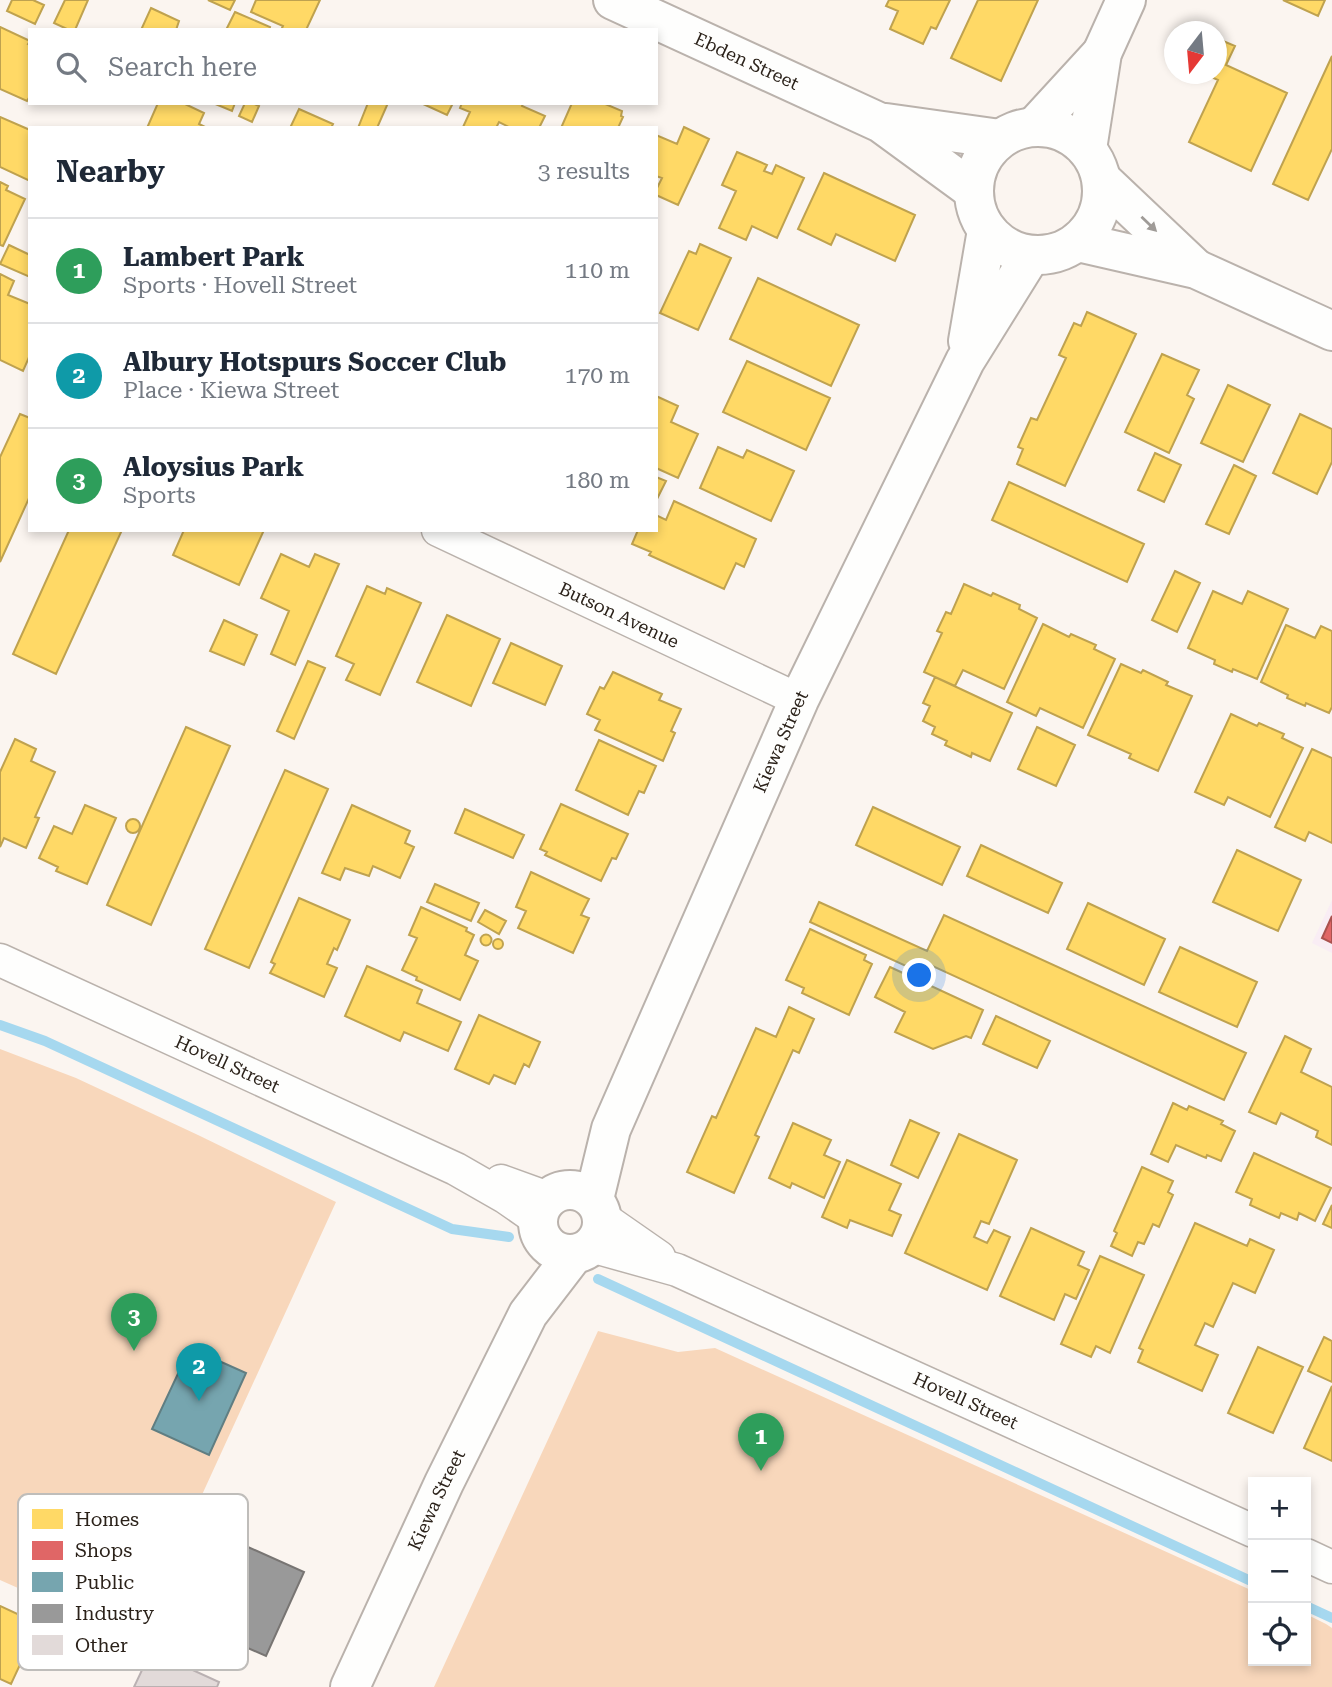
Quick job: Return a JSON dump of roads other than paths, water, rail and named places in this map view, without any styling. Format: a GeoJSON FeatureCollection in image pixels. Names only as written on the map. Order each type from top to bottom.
{"type":"FeatureCollection","features":[{"type":"Feature","properties":{"kind":"street","name":"Ebden Street"},"geometry":{"type":"LineString","coordinates":[[613,0],[881,123],[974,191]]}},
{"type":"Feature","properties":{"kind":"street"},"geometry":{"type":"LineString","coordinates":[[1102,53],[1017,133],[989,149],[981,162],[975,176],[975,205],[987,230],[999,242],[1014,250],[1047,255],[1063,250],[1078,242],[1090,229],[1098,214],[1102,197],[1095,165],[1102,53],[1126,0]]}},
{"type":"Feature","properties":{"kind":"street","name":"Ebden Street"},"geometry":{"type":"LineString","coordinates":[[881,123],[1017,133]]}},
{"type":"Feature","properties":{"kind":"street"},"geometry":{"type":"LineString","coordinates":[[1017,133],[1050,128],[1076,139],[1095,165],[1196,269]]}},
{"type":"Feature","properties":{"kind":"street","name":"Kiewa Street"},"geometry":{"type":"LineString","coordinates":[[965,360],[987,230]]}},
{"type":"Feature","properties":{"kind":"street"},"geometry":{"type":"LineString","coordinates":[[1078,242],[1196,269],[1332,331]]}},
{"type":"Feature","properties":{"kind":"street","name":"Kiewa Street"},"geometry":{"type":"LineString","coordinates":[[350,1687],[444,1483],[528,1314],[799,700],[965,360],[1031,254]]}},
{"type":"Feature","properties":{"kind":"street","name":"Butson Avenue"},"geometry":{"type":"LineString","coordinates":[[442,532],[799,700]]}},
{"type":"Feature","properties":{"kind":"street","name":"Hovell Street"},"geometry":{"type":"LineString","coordinates":[[0,960],[456,1169],[505,1197],[569,1220],[1248,1529]]}},
{"type":"Feature","properties":{"kind":"street"},"geometry":{"type":"LineString","coordinates":[[1311,1557],[1332,1567]]}},
{"type":"Feature","properties":{"kind":"waterway"},"geometry":{"type":"LineString","coordinates":[[0,1025],[45,1041],[452,1229],[509,1237]]}},
{"type":"Feature","properties":{"kind":"waterway"},"geometry":{"type":"LineString","coordinates":[[598,1279],[1248,1580]]}},
{"type":"Feature","properties":{"kind":"waterway"},"geometry":{"type":"LineString","coordinates":[[1311,1608],[1332,1618]]}},
{"type":"Feature","properties":{"kind":"place","name":"Aloysius Park"},"geometry":{"type":"Point","coordinates":[134,1351]}},
{"type":"Feature","properties":{"kind":"place","name":"Albury Hotspurs Soccer Club"},"geometry":{"type":"Point","coordinates":[199,1401]}},
{"type":"Feature","properties":{"kind":"place","name":"Lambert Park"},"geometry":{"type":"Point","coordinates":[761,1471]}}]}
